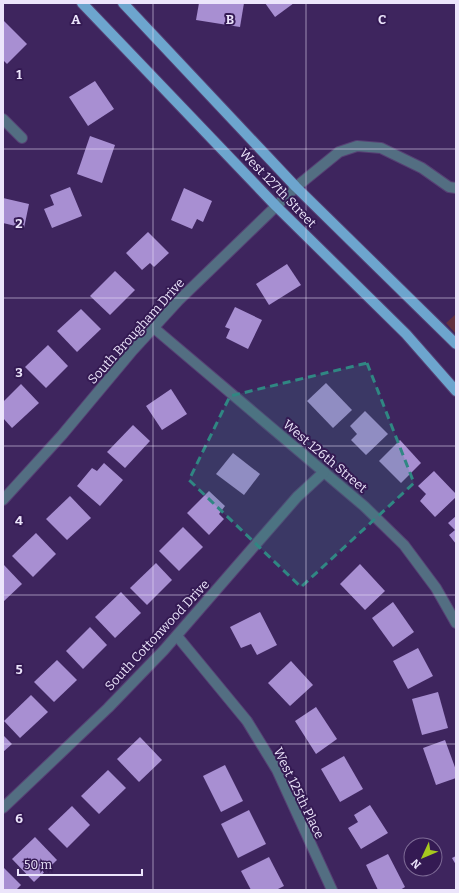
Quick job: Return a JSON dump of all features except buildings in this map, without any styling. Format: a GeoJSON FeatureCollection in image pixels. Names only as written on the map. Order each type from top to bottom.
{"type":"FeatureCollection","features":[{"type":"Feature","properties":{"kind":"main road","name":"West 127th Street"},"geometry":{"type":"LineString","coordinates":[[82,3],[276,206],[406,334],[456,391]]}},
{"type":"Feature","properties":{"kind":"main road","name":"West 127th Street"},"geometry":{"type":"LineString","coordinates":[[123,3],[296,187],[456,344]]}},
{"type":"Feature","properties":{"kind":"street"},"geometry":{"type":"LineString","coordinates":[[3,119],[22,138]]}},
{"type":"Feature","properties":{"kind":"street","name":"South Brougham Drive"},"geometry":{"type":"LineString","coordinates":[[3,500],[62,435],[178,301],[296,187],[339,152],[357,146],[381,148],[422,168],[449,187],[456,188]]}},
{"type":"Feature","properties":{"kind":"street","name":"West 126th Street"},"geometry":{"type":"LineString","coordinates":[[154,328],[364,506],[404,545],[436,588],[456,623]]}},
{"type":"Feature","properties":{"kind":"street","name":"South Cottonwood Drive"},"geometry":{"type":"LineString","coordinates":[[3,808],[108,708],[177,636],[297,497],[324,472]]}},
{"type":"Feature","properties":{"kind":"street","name":"West 125th Place"},"geometry":{"type":"LineString","coordinates":[[177,636],[247,720],[277,770],[332,890]]}},
{"type":"Feature","properties":{"kind":"highlighted area"},"geometry":{"type":"Polygon","coordinates":[[[367,363],[414,483],[301,587],[189,480],[230,396],[367,363]]]}},
{"type":"Feature","properties":{"kind":"shaded area"},"geometry":{"type":"Polygon","coordinates":[[[456,314],[456,334],[446,323],[456,314]]]}}]}
